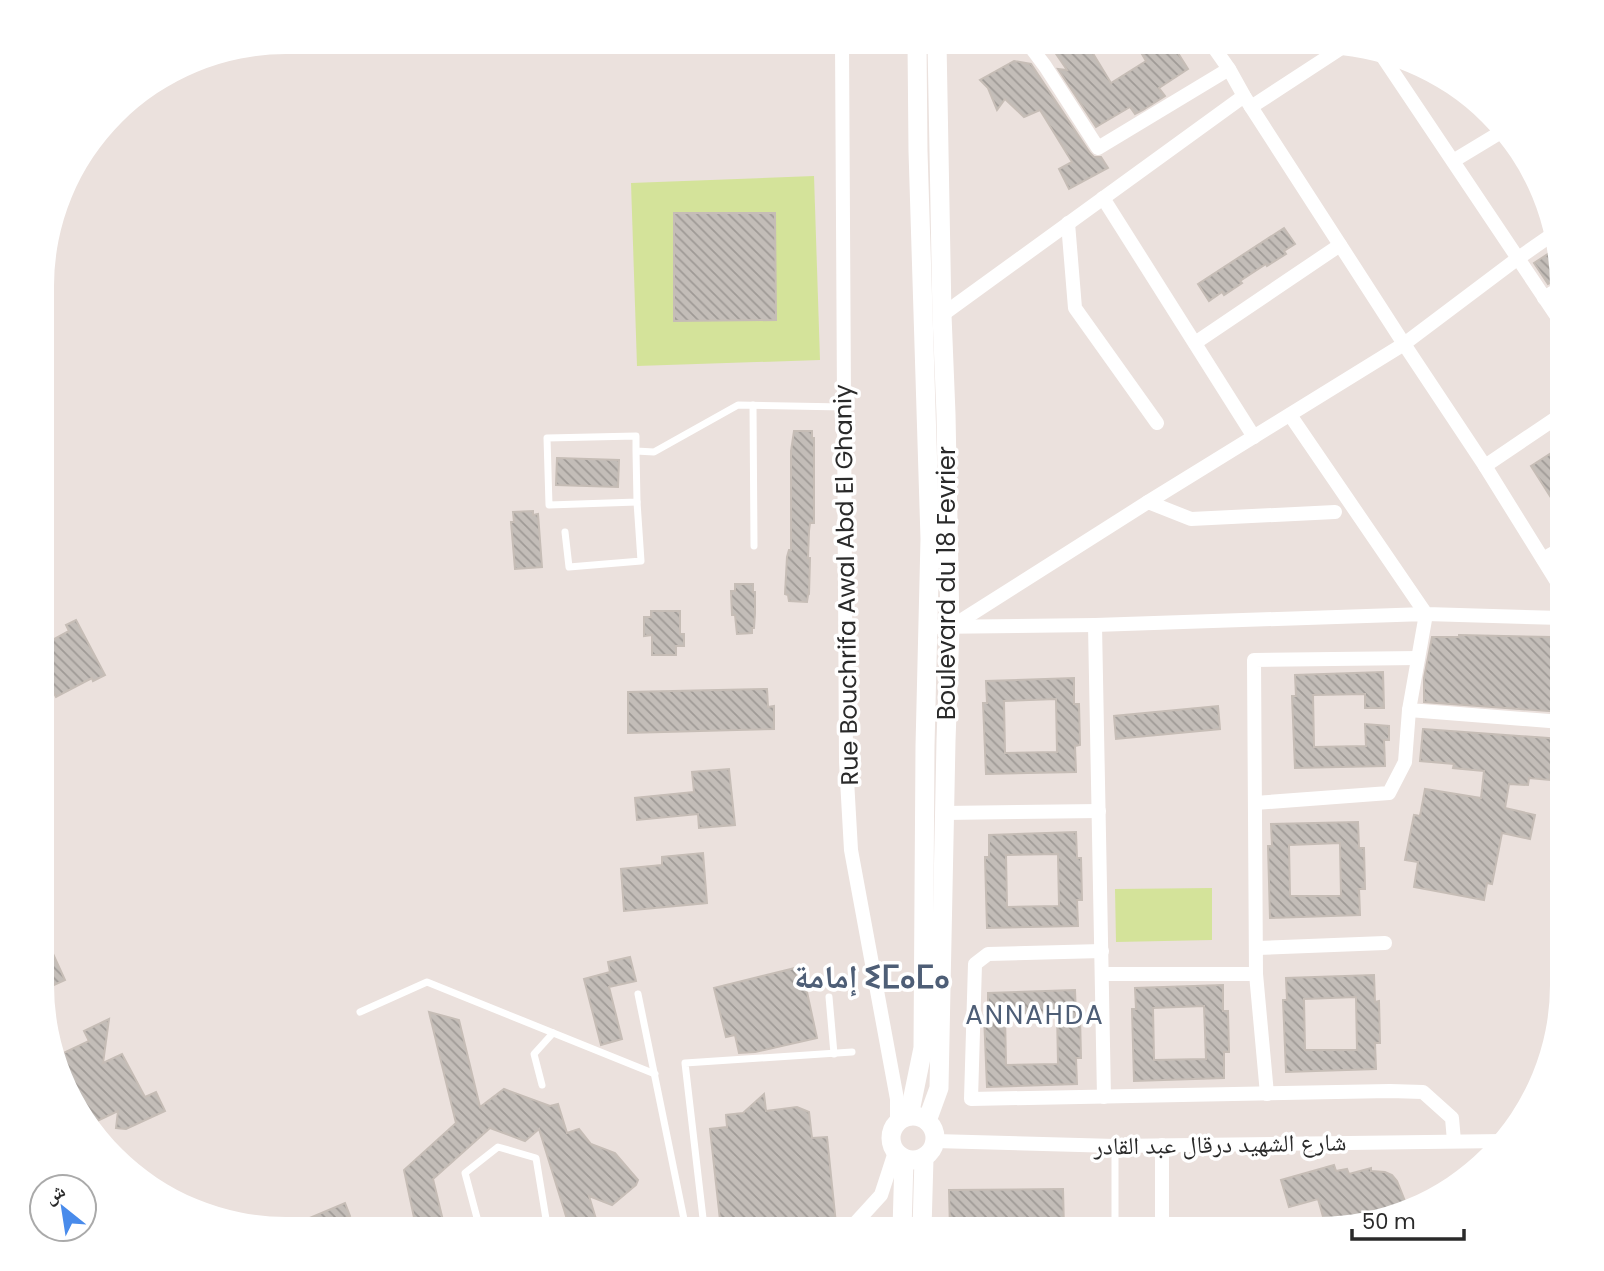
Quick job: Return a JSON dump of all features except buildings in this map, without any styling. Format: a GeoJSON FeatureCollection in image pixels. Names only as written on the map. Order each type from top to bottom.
{"type":"FeatureCollection","features":[{"type":"Feature","properties":{"kind":"main road","name":"Boulevard du 18 Fevrier"},"geometry":{"type":"LineString","coordinates":[[911,1120],[923,1048],[930,539],[917,55]]}},
{"type":"Feature","properties":{"kind":"main road","name":"Boulevard du 18 Fevrier"},"geometry":{"type":"LineString","coordinates":[[911,1120],[939,1088],[950,628],[937,55]]}},
{"type":"Feature","properties":{"kind":"main road"},"geometry":{"type":"LineString","coordinates":[[908,1156],[929,1154],[935,1141],[932,1126],[911,1120],[891,1134],[891,1141],[908,1156],[920,1217]]}},
{"type":"Feature","properties":{"kind":"main road"},"geometry":{"type":"LineString","coordinates":[[903,1217],[908,1156]]}},
{"type":"Feature","properties":{"kind":"street","name":"Rue Bouchrifa Awal Abd El Ghaniy"},"geometry":{"type":"LineString","coordinates":[[842,55],[846,762],[851,850],[897,1099],[911,1120]]}},
{"type":"Feature","properties":{"kind":"street"},"geometry":{"type":"LineString","coordinates":[[1037,55],[1098,148],[1228,69]]}},
{"type":"Feature","properties":{"kind":"street"},"geometry":{"type":"LineString","coordinates":[[1218,55],[1550,570]]}},
{"type":"Feature","properties":{"kind":"street"},"geometry":{"type":"LineString","coordinates":[[942,315],[1103,198],[1247,102],[1330,55]]}},
{"type":"Feature","properties":{"kind":"street"},"geometry":{"type":"LineString","coordinates":[[1389,66],[1550,307]]}},
{"type":"Feature","properties":{"kind":"street"},"geometry":{"type":"LineString","coordinates":[[1453,161],[1494,136]]}},
{"type":"Feature","properties":{"kind":"street"},"geometry":{"type":"LineString","coordinates":[[1103,198],[1254,437]]}},
{"type":"Feature","properties":{"kind":"street"},"geometry":{"type":"LineString","coordinates":[[1068,223],[1075,308],[1157,423]]}},
{"type":"Feature","properties":{"kind":"street"},"geometry":{"type":"LineString","coordinates":[[950,628],[1404,344],[1545,240]]}},
{"type":"Feature","properties":{"kind":"street"},"geometry":{"type":"LineString","coordinates":[[1195,343],[1340,245]]}},
{"type":"Feature","properties":{"kind":"street"},"geometry":{"type":"LineString","coordinates":[[1544,298],[1550,294]]}},
{"type":"Feature","properties":{"kind":"street"},"geometry":{"type":"LineString","coordinates":[[1255,803],[1389,793],[1405,762],[1409,710],[1426,614],[1290,415]]}},
{"type":"Feature","properties":{"kind":"street"},"geometry":{"type":"LineString","coordinates":[[1485,466],[1550,422]]}},
{"type":"Feature","properties":{"kind":"street"},"geometry":{"type":"LineString","coordinates":[[1148,502],[1191,519],[1335,512]]}},
{"type":"Feature","properties":{"kind":"street"},"geometry":{"type":"LineString","coordinates":[[1543,559],[1550,555]]}},
{"type":"Feature","properties":{"kind":"street"},"geometry":{"type":"LineString","coordinates":[[928,628],[1426,614],[1550,618]]}},
{"type":"Feature","properties":{"kind":"street"},"geometry":{"type":"LineString","coordinates":[[1095,625],[1104,1097]]}},
{"type":"Feature","properties":{"kind":"street"},"geometry":{"type":"LineString","coordinates":[[1266,1094],[1256,974],[1254,660],[1418,658]]}},
{"type":"Feature","properties":{"kind":"street"},"geometry":{"type":"LineString","coordinates":[[1409,710],[1549,721]]}},
{"type":"Feature","properties":{"kind":"street"},"geometry":{"type":"LineString","coordinates":[[944,813],[1099,811]]}},
{"type":"Feature","properties":{"kind":"street"},"geometry":{"type":"LineString","coordinates":[[1257,948],[1385,943]]}},
{"type":"Feature","properties":{"kind":"street"},"geometry":{"type":"LineString","coordinates":[[1102,951],[988,954],[975,964],[971,1099],[1423,1092],[1452,1118],[1454,1141]]}},
{"type":"Feature","properties":{"kind":"street"},"geometry":{"type":"LineString","coordinates":[[1102,974],[1256,974]]}},
{"type":"Feature","properties":{"kind":"street","name":"شارع الشهيد درقال عبد القادر"},"geometry":{"type":"LineString","coordinates":[[935,1141],[1115,1146],[1489,1141]]}},
{"type":"Feature","properties":{"kind":"street"},"geometry":{"type":"LineString","coordinates":[[1161,1217],[1162,1145]]}},
{"type":"Feature","properties":{"kind":"street"},"geometry":{"type":"LineString","coordinates":[[861,1217],[881,1195],[908,1156]]}},
{"type":"Feature","properties":{"kind":"lane"},"geometry":{"type":"LineString","coordinates":[[636,451],[654,452],[738,405],[845,407]]}},
{"type":"Feature","properties":{"kind":"lane"},"geometry":{"type":"LineString","coordinates":[[753,405],[754,547]]}},
{"type":"Feature","properties":{"kind":"lane"},"geometry":{"type":"LineString","coordinates":[[565,532],[569,568],[641,561],[636,436],[547,438],[549,505],[637,502]]}},
{"type":"Feature","properties":{"kind":"lane"},"geometry":{"type":"LineString","coordinates":[[360,1012],[427,982],[655,1074]]}},
{"type":"Feature","properties":{"kind":"lane"},"geometry":{"type":"LineString","coordinates":[[638,994],[683,1216]]}},
{"type":"Feature","properties":{"kind":"lane"},"geometry":{"type":"LineString","coordinates":[[830,997],[834,1054]]}},
{"type":"Feature","properties":{"kind":"lane"},"geometry":{"type":"LineString","coordinates":[[542,1085],[534,1054],[553,1033]]}},
{"type":"Feature","properties":{"kind":"lane"},"geometry":{"type":"LineString","coordinates":[[703,1216],[685,1063],[852,1052]]}},
{"type":"Feature","properties":{"kind":"lane"},"geometry":{"type":"LineString","coordinates":[[1115,1146],[1115,1217]]}},
{"type":"Feature","properties":{"kind":"lane"},"geometry":{"type":"LineString","coordinates":[[477,1216],[465,1173],[498,1147],[536,1158],[546,1216]]}},
{"type":"Feature","properties":{"kind":"green space"},"geometry":{"type":"Polygon","coordinates":[[[814,176],[820,360],[637,366],[631,183],[814,176]]]}},
{"type":"Feature","properties":{"kind":"green space"},"geometry":{"type":"Polygon","coordinates":[[[1212,888],[1212,940],[1116,942],[1115,889],[1212,888]]]}},
{"type":"Feature","properties":{"kind":"district","name":"إمامة ⵉⵎⴰⵎⴰ"},"geometry":{"type":"Point","coordinates":[872,976]}},
{"type":"Feature","properties":{"kind":"district","name":"ANNAHDA"},"geometry":{"type":"Point","coordinates":[1035,1015]}}]}
